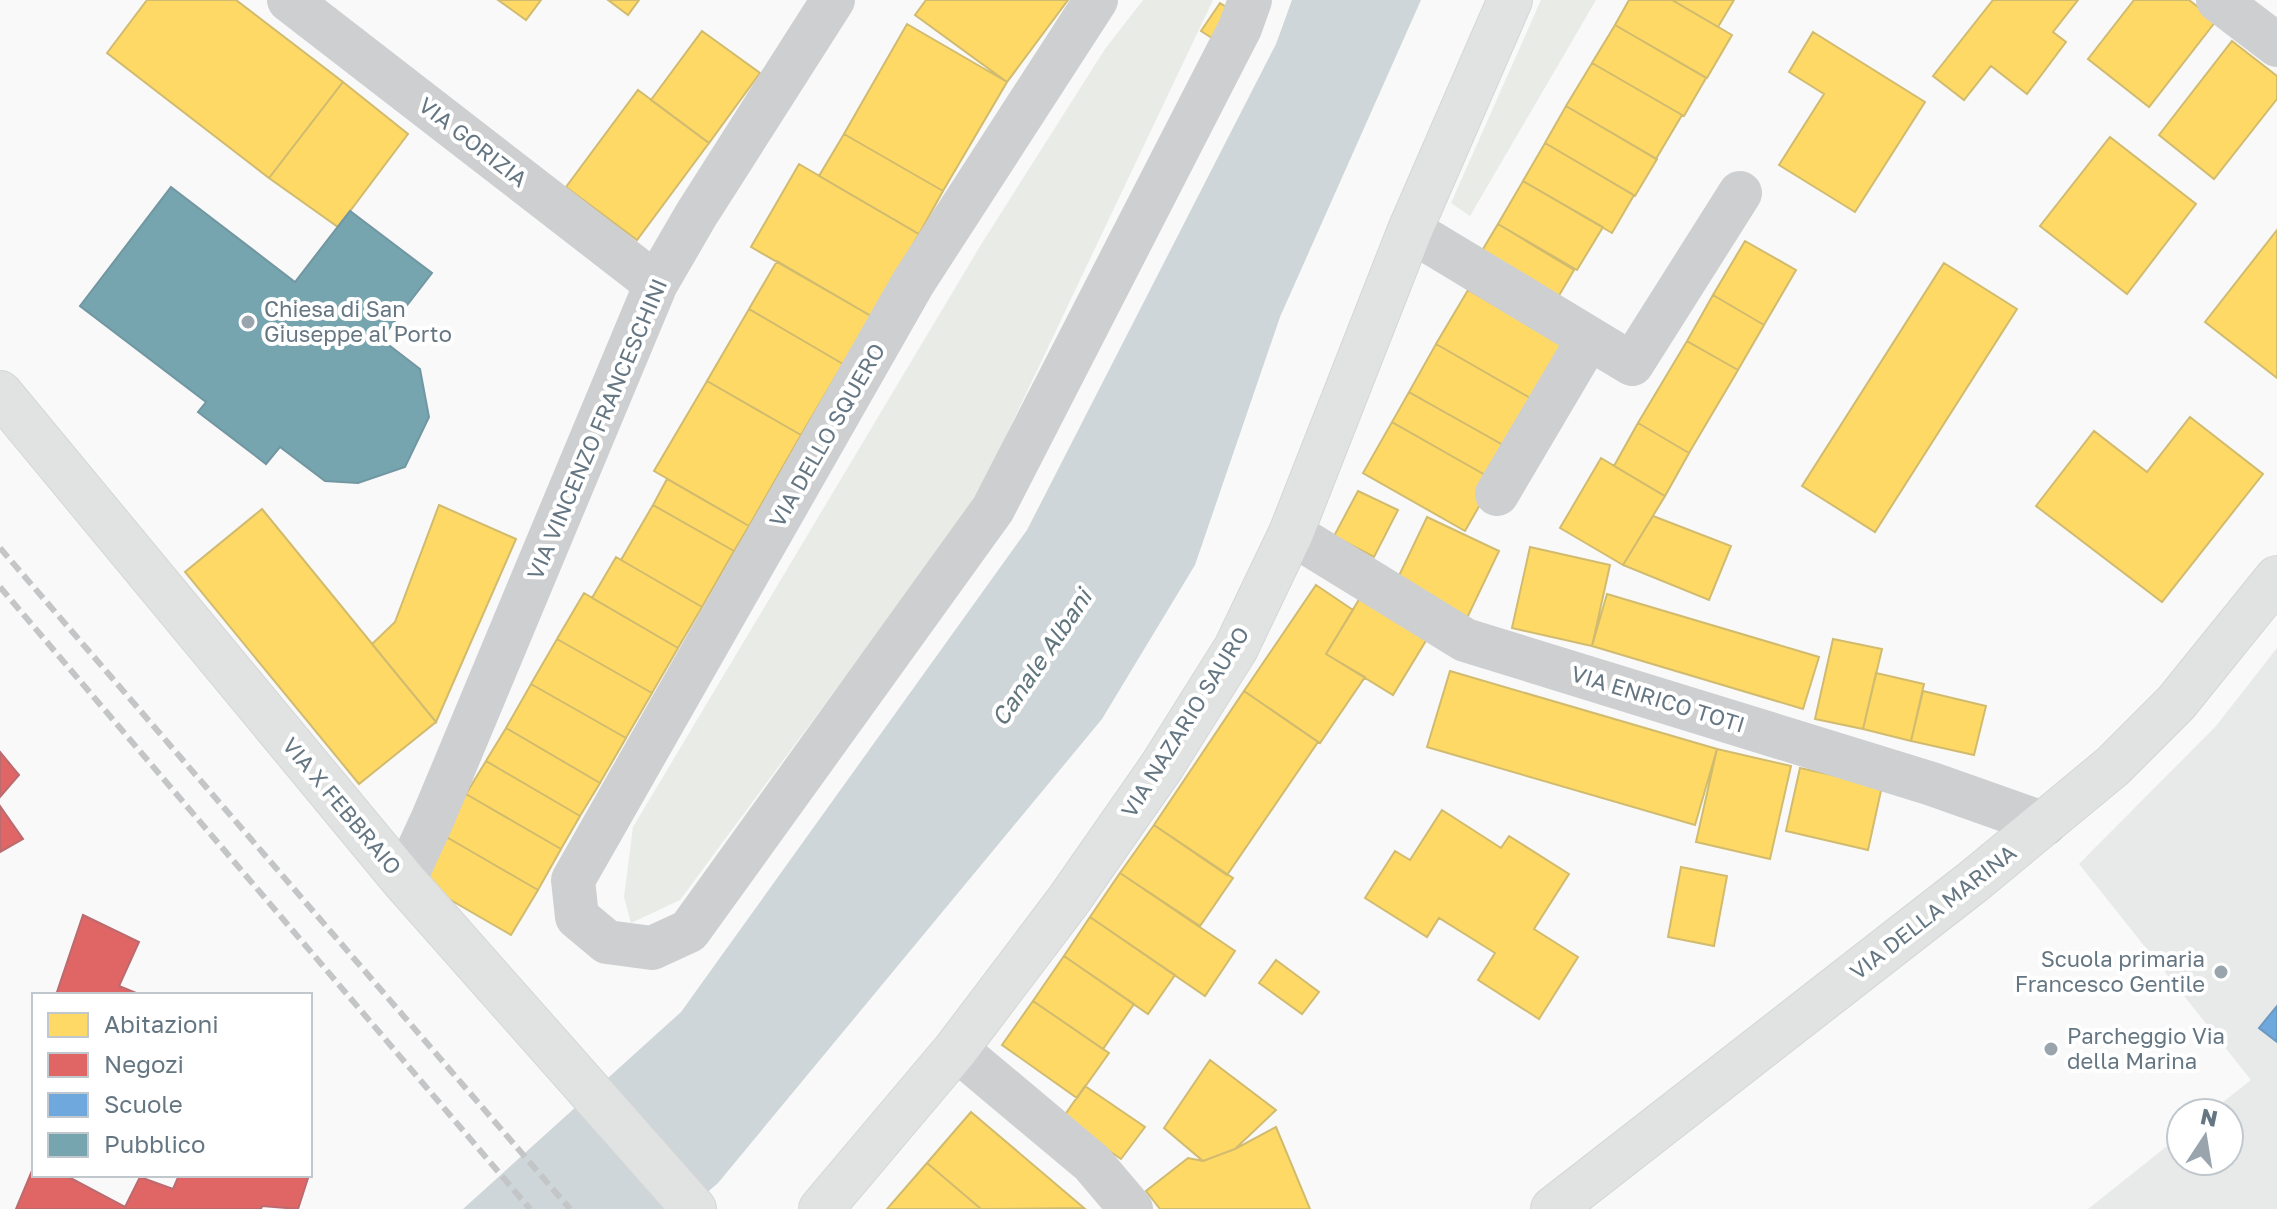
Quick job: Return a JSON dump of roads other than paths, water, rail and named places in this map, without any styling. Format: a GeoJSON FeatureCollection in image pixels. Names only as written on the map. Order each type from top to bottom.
{"type":"FeatureCollection","features":[{"type":"Feature","properties":{"kind":"street","name":"VIA GORIZIA"},"geometry":{"type":"LineString","coordinates":[[289,0],[656,284]]}},
{"type":"Feature","properties":{"kind":"street","name":"VIA VINCENZO FRANCESCHINI"},"geometry":{"type":"LineString","coordinates":[[404,881],[656,284],[696,215],[833,0]]}},
{"type":"Feature","properties":{"kind":"street","name":"VIA DELLO SQUERO"},"geometry":{"type":"LineString","coordinates":[[1096,0],[913,283],[573,880],[577,917],[607,942],[652,948],[689,931],[993,509],[1240,28],[1250,0]]}},
{"type":"Feature","properties":{"kind":"street","name":"VIA NAZARIO SAURO"},"geometry":{"type":"LineString","coordinates":[[821,1209],[956,1049],[1068,901],[1162,766],[1236,648],[1291,533],[1410,230],[1510,0]]}},
{"type":"Feature","properties":{"kind":"street"},"geometry":{"type":"LineString","coordinates":[[2218,0],[2277,45]]}},
{"type":"Feature","properties":{"kind":"street"},"geometry":{"type":"LineString","coordinates":[[1410,230],[1632,364],[1740,193]]}},
{"type":"Feature","properties":{"kind":"street"},"geometry":{"type":"LineString","coordinates":[[1497,494],[1589,338]]}},
{"type":"Feature","properties":{"kind":"street","name":"VIA X FEBBRAIO"},"geometry":{"type":"LineString","coordinates":[[0,393],[404,881],[694,1209]]}},
{"type":"Feature","properties":{"kind":"street","name":"VIA ENRICO TOTI"},"geometry":{"type":"LineString","coordinates":[[1291,533],[1465,640],[1932,784],[2045,824]]}},
{"type":"Feature","properties":{"kind":"street","name":"VIA DELLA MARINA"},"geometry":{"type":"LineString","coordinates":[[1553,1209],[2045,824],[2113,766],[2176,703],[2277,578]]}},
{"type":"Feature","properties":{"kind":"street"},"geometry":{"type":"LineString","coordinates":[[956,1049],[1092,1163],[1131,1209]]}},
{"type":"Feature","properties":{"kind":"water","name":"Canale Albani"},"geometry":{"type":"Polygon","coordinates":[[[1292,0],[1421,0],[1280,317],[1195,565],[1102,719],[718,1183],[688,1209],[463,1209],[681,1012],[1027,530],[1276,44],[1292,0]]]}},
{"type":"Feature","properties":{"kind":"railway"},"geometry":{"type":"LineString","coordinates":[[0,548],[570,1209]]}},
{"type":"Feature","properties":{"kind":"railway"},"geometry":{"type":"LineString","coordinates":[[0,587],[530,1209]]}},
{"type":"Feature","properties":{"kind":"place","name":"Chiesa di San Giuseppe al Porto"},"geometry":{"type":"Point","coordinates":[248,322]}},
{"type":"Feature","properties":{"kind":"place","name":"Scuola primaria Francesco Gentile"},"geometry":{"type":"Point","coordinates":[2221,972]}},
{"type":"Feature","properties":{"kind":"place","name":"Parcheggio Via della Marina"},"geometry":{"type":"Point","coordinates":[2051,1049]}}]}
